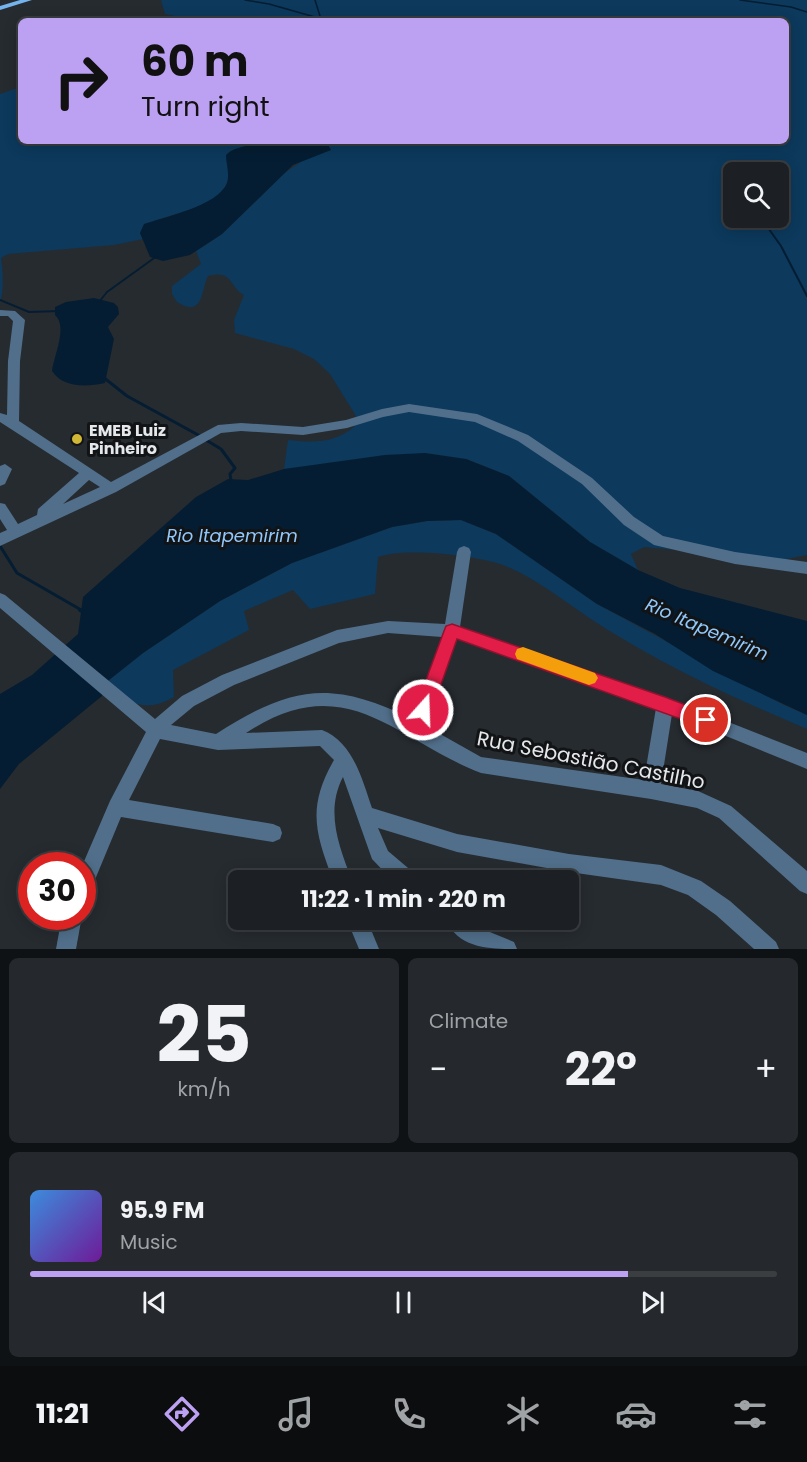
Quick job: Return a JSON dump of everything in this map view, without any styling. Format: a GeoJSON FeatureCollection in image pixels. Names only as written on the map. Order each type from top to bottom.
{"type":"FeatureCollection","features":[{"type":"Feature","properties":{"kind":"main road"},"geometry":{"type":"LineString","coordinates":[[0,9],[28,0]]}},
{"type":"Feature","properties":{"kind":"street"},"geometry":{"type":"LineString","coordinates":[[0,314],[11,313],[19,320],[14,361],[13,423]]}},
{"type":"Feature","properties":{"kind":"street"},"geometry":{"type":"LineString","coordinates":[[0,508],[7,537],[32,523],[111,488],[207,435],[235,427],[303,431],[347,424],[382,413],[409,408],[477,418],[502,427],[543,449],[587,481],[629,521],[659,541],[725,556],[807,568]]}},
{"type":"Feature","properties":{"kind":"street"},"geometry":{"type":"LineString","coordinates":[[0,417],[13,423],[111,488]]}},
{"type":"Feature","properties":{"kind":"street"},"geometry":{"type":"LineString","coordinates":[[32,523],[88,473]]}},
{"type":"Feature","properties":{"kind":"street"},"geometry":{"type":"LineString","coordinates":[[416,730],[452,631],[464,552]]}},
{"type":"Feature","properties":{"kind":"street"},"geometry":{"type":"LineString","coordinates":[[0,599],[156,730],[218,742],[322,738],[336,746],[344,759],[376,847],[382,858],[396,870]]}},
{"type":"Feature","properties":{"kind":"street"},"geometry":{"type":"LineString","coordinates":[[96,853],[116,807],[156,730],[169,716],[207,690],[337,637],[388,627],[452,631],[665,704],[807,761]]}},
{"type":"Feature","properties":{"kind":"street","name":"Rua Sebastião Castilho"},"geometry":{"type":"LineString","coordinates":[[218,742],[252,719],[282,704],[315,697],[336,699],[366,707],[416,730],[458,756],[481,765],[651,790],[698,800],[725,812],[807,884]]}},
{"type":"Feature","properties":{"kind":"street"},"geometry":{"type":"LineString","coordinates":[[651,790],[665,704]]}},
{"type":"Feature","properties":{"kind":"street"},"geometry":{"type":"LineString","coordinates":[[338,870],[325,827],[325,805],[327,792],[344,759]]}},
{"type":"Feature","properties":{"kind":"street"},"geometry":{"type":"LineString","coordinates":[[116,807],[273,833]]}},
{"type":"Feature","properties":{"kind":"street"},"geometry":{"type":"LineString","coordinates":[[365,815],[457,843],[569,863],[661,875],[694,888],[723,908],[769,949]]}},
{"type":"Feature","properties":{"kind":"street"},"geometry":{"type":"LineString","coordinates":[[66,949],[69,930]]}},
{"type":"Feature","properties":{"kind":"street"},"geometry":{"type":"LineString","coordinates":[[361,930],[369,949]]}},
{"type":"Feature","properties":{"kind":"street"},"geometry":{"type":"LineString","coordinates":[[464,930],[474,942],[507,949]]}},
{"type":"Feature","properties":{"kind":"shaded area"},"geometry":{"type":"Polygon","coordinates":[[[161,0],[807,0],[807,555],[755,565],[689,551],[644,547],[631,554],[638,570],[590,542],[509,476],[466,459],[284,469],[288,440],[323,441],[339,436],[354,427],[356,416],[330,374],[314,359],[294,349],[235,333],[234,320],[244,295],[226,277],[216,274],[208,276],[200,300],[192,307],[177,302],[172,294],[172,286],[201,264],[196,251],[222,234],[283,174],[305,159],[316,144],[789,144],[789,18],[180,18],[165,14],[161,0]]]}},
{"type":"Feature","properties":{"kind":"shaded area"},"geometry":{"type":"Polygon","coordinates":[[[18,88],[18,144],[259,144],[230,151],[227,183],[219,194],[193,209],[153,222],[140,233],[143,239],[114,245],[8,254],[1,258],[3,281],[0,302],[0,94],[18,88]]]}},
{"type":"Feature","properties":{"kind":"shaded area"},"geometry":{"type":"Polygon","coordinates":[[[461,520],[496,534],[597,604],[782,704],[807,715],[807,729],[730,695],[656,658],[595,622],[517,571],[476,558],[422,552],[378,557],[375,594],[310,609],[293,590],[244,611],[249,630],[173,670],[174,697],[163,702],[153,705],[137,704],[104,684],[143,653],[220,601],[292,563],[392,527],[427,521],[461,520]]]}},
{"type":"Feature","properties":{"kind":"water"},"geometry":{"type":"Polygon","coordinates":[[[328,144],[331,150],[293,165],[222,234],[190,255],[163,261],[150,257],[140,233],[144,224],[202,204],[222,191],[228,180],[226,155],[243,146],[328,144]]]}},
{"type":"Feature","properties":{"kind":"water"},"geometry":{"type":"Polygon","coordinates":[[[94,298],[114,303],[118,307],[119,314],[108,327],[114,339],[105,383],[76,385],[62,381],[52,371],[60,334],[55,307],[66,302],[94,298]]]}},
{"type":"Feature","properties":{"kind":"water","name":"Rio Itapemirim"},"geometry":{"type":"Polygon","coordinates":[[[425,453],[466,459],[509,476],[590,542],[638,570],[680,588],[807,621],[807,715],[713,671],[655,634],[597,604],[496,534],[461,520],[427,521],[392,527],[292,563],[220,601],[143,653],[104,684],[102,696],[19,764],[0,789],[0,694],[32,675],[78,634],[83,597],[196,497],[228,479],[248,480],[284,469],[385,455],[425,453]]]}},
{"type":"Feature","properties":{"kind":"waterway"},"geometry":{"type":"LineString","coordinates":[[245,0],[269,4],[318,18]]}},
{"type":"Feature","properties":{"kind":"waterway"},"geometry":{"type":"LineString","coordinates":[[315,0],[320,16]]}},
{"type":"Feature","properties":{"kind":"waterway"},"geometry":{"type":"LineString","coordinates":[[740,0],[791,7],[807,12]]}},
{"type":"Feature","properties":{"kind":"waterway"},"geometry":{"type":"LineString","coordinates":[[768,228],[781,246],[807,296]]}},
{"type":"Feature","properties":{"kind":"waterway"},"geometry":{"type":"LineString","coordinates":[[99,302],[107,292],[157,256]]}},
{"type":"Feature","properties":{"kind":"waterway"},"geometry":{"type":"LineString","coordinates":[[0,300],[29,312],[60,311]]}},
{"type":"Feature","properties":{"kind":"waterway"},"geometry":{"type":"LineString","coordinates":[[103,377],[127,396],[200,436]]}},
{"type":"Feature","properties":{"kind":"waterway"},"geometry":{"type":"LineString","coordinates":[[206,440],[221,449],[235,468],[230,474],[231,481]]}},
{"type":"Feature","properties":{"kind":"waterway"},"geometry":{"type":"LineString","coordinates":[[0,546],[17,573],[83,611]]}},
{"type":"Feature","properties":{"kind":"waterway"},"geometry":{"type":"LineString","coordinates":[[80,610],[84,612]]}},
{"type":"Feature","properties":{"kind":"slow traffic"},"geometry":{"type":"LineString","coordinates":[[523,654],[589,678]]}},
{"type":"Feature","properties":{"kind":"place","name":"EMEB Luiz Pinheiro"},"geometry":{"type":"Point","coordinates":[77,439]}},
{"type":"Feature","properties":{"kind":"route"},"geometry":{"type":"LineString","coordinates":[[423,710],[452,631],[706,720]]}}]}
